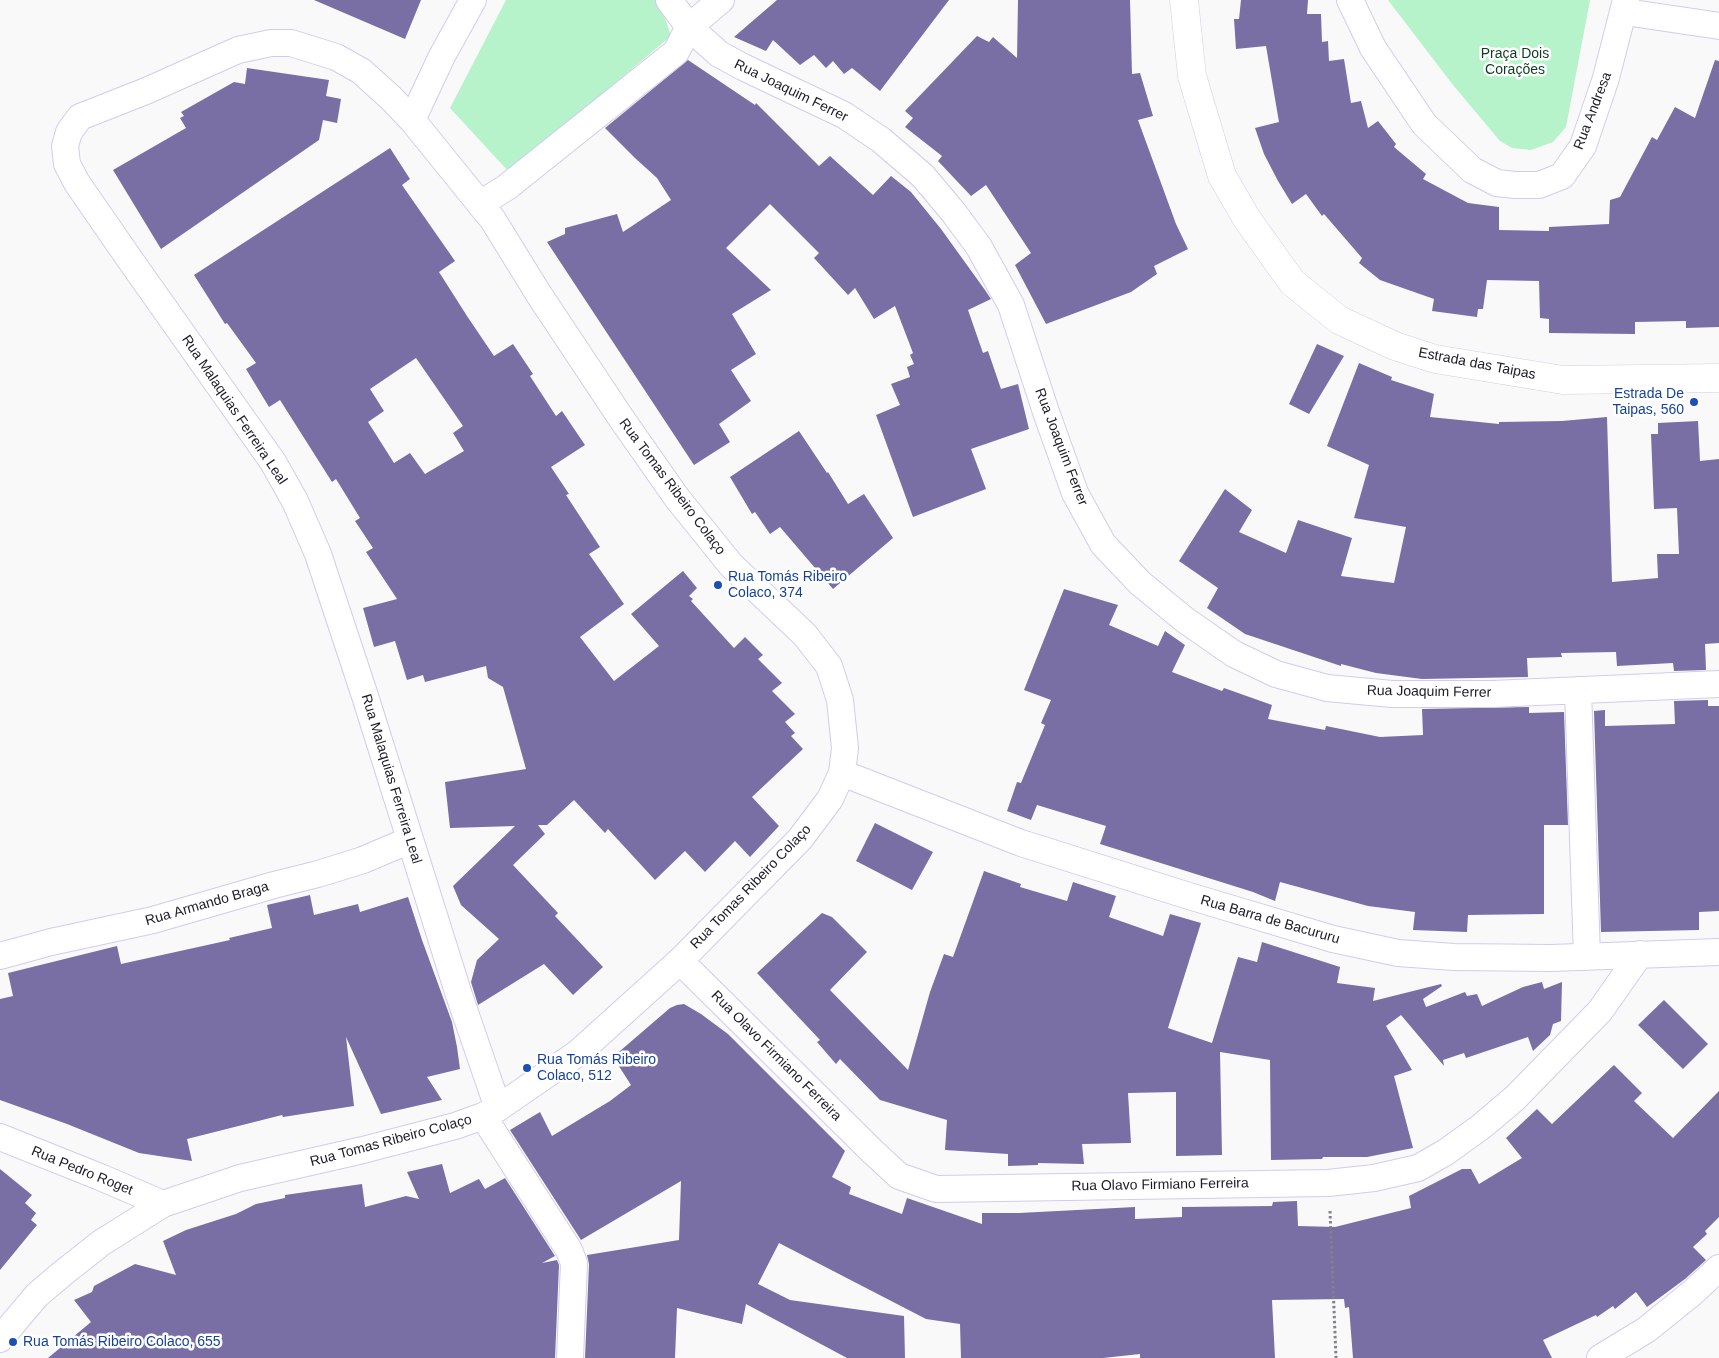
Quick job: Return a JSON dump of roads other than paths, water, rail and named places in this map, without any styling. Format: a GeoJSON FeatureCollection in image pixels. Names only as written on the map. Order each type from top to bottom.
{"type":"FeatureCollection","features":[{"type":"Feature","properties":{"kind":"main road","name":"Estrada das Taipas"},"geometry":{"type":"LineString","coordinates":[[1184,0],[1192,76],[1222,176],[1247,220],[1292,282],[1339,320],[1395,346],[1435,359],[1563,380],[1719,378]]}},
{"type":"Feature","properties":{"kind":"street"},"geometry":{"type":"LineString","coordinates":[[412,120],[442,56],[473,0]]}},
{"type":"Feature","properties":{"kind":"street","name":"Rua Joaquim Ferrer"},"geometry":{"type":"LineString","coordinates":[[669,0],[689,27],[719,54],[742,67],[844,115],[881,140],[923,176],[948,205],[979,248],[1011,305],[1075,493],[1103,544],[1140,583],[1185,620],[1234,654],[1276,674],[1327,688],[1392,694],[1492,694],[1719,684]]}},
{"type":"Feature","properties":{"kind":"street"},"geometry":{"type":"LineString","coordinates":[[480,204],[507,187],[676,52],[689,27],[721,0]]}},
{"type":"Feature","properties":{"kind":"street","name":"Rua Andresa"},"geometry":{"type":"LineString","coordinates":[[1350,0],[1373,48],[1424,124],[1472,170],[1498,182],[1515,185],[1539,185],[1562,176],[1582,146],[1606,78],[1626,6],[1719,26]]}},
{"type":"Feature","properties":{"kind":"street","name":"Rua Malaquias Ferreira Leal"},"geometry":{"type":"LineString","coordinates":[[412,120],[361,71],[336,57],[291,43],[271,43],[238,50],[80,117],[69,132],[65,146],[67,164],[77,183],[273,462],[295,501],[318,554],[460,995],[491,1112],[569,1250],[574,1263],[570,1358]]}},
{"type":"Feature","properties":{"kind":"street","name":"Rua Tomas Ribeiro Colaço"},"geometry":{"type":"LineString","coordinates":[[0,1339],[37,1295],[63,1273],[101,1243],[163,1204],[240,1178],[363,1150],[455,1126],[491,1112],[578,1053],[680,961],[800,839],[830,799],[842,773],[845,748],[840,700],[826,662],[805,634],[731,565],[677,498],[538,293],[493,220],[412,120]]}},
{"type":"Feature","properties":{"kind":"street"},"geometry":{"type":"LineString","coordinates":[[1578,690],[1587,957]]}},
{"type":"Feature","properties":{"kind":"street","name":"Rua Barra de Bacururu"},"geometry":{"type":"LineString","coordinates":[[842,773],[1021,843],[1333,939],[1398,953],[1454,957],[1587,957],[1719,952]]}},
{"type":"Feature","properties":{"kind":"street","name":"Rua Armando Braga"},"geometry":{"type":"LineString","coordinates":[[0,956],[51,942],[153,920],[318,874],[363,860],[410,840]]}},
{"type":"Feature","properties":{"kind":"street","name":"Rua Olavo Firmiano Ferreira"},"geometry":{"type":"LineString","coordinates":[[680,961],[899,1176],[936,1189],[1328,1183],[1374,1178],[1418,1168],[1446,1152],[1482,1126],[1515,1098],[1600,1011],[1640,954]]}},
{"type":"Feature","properties":{"kind":"street","name":"Rua Pedro Roget"},"geometry":{"type":"LineString","coordinates":[[0,1137],[163,1204]]}},
{"type":"Feature","properties":{"kind":"street"},"geometry":{"type":"LineString","coordinates":[[1600,1358],[1646,1330],[1692,1293],[1719,1268]]}},
{"type":"Feature","properties":{"kind":"place","name":"Estrada De Taipas, 560"},"geometry":{"type":"Point","coordinates":[1694,402]}},
{"type":"Feature","properties":{"kind":"place","name":"Rua Tomás Ribeiro Colaco, 374"},"geometry":{"type":"Point","coordinates":[718,585]}},
{"type":"Feature","properties":{"kind":"place","name":"Rua Tomás Ribeiro Colaco, 512"},"geometry":{"type":"Point","coordinates":[527,1068]}},
{"type":"Feature","properties":{"kind":"place","name":"Rua Tomás Ribeiro Colaco, 655"},"geometry":{"type":"Point","coordinates":[13,1342]}},
{"type":"Feature","properties":{"kind":"park label","name":"Praça Dois Corações"},"geometry":{"type":"Point","coordinates":[1515,62]}}]}
